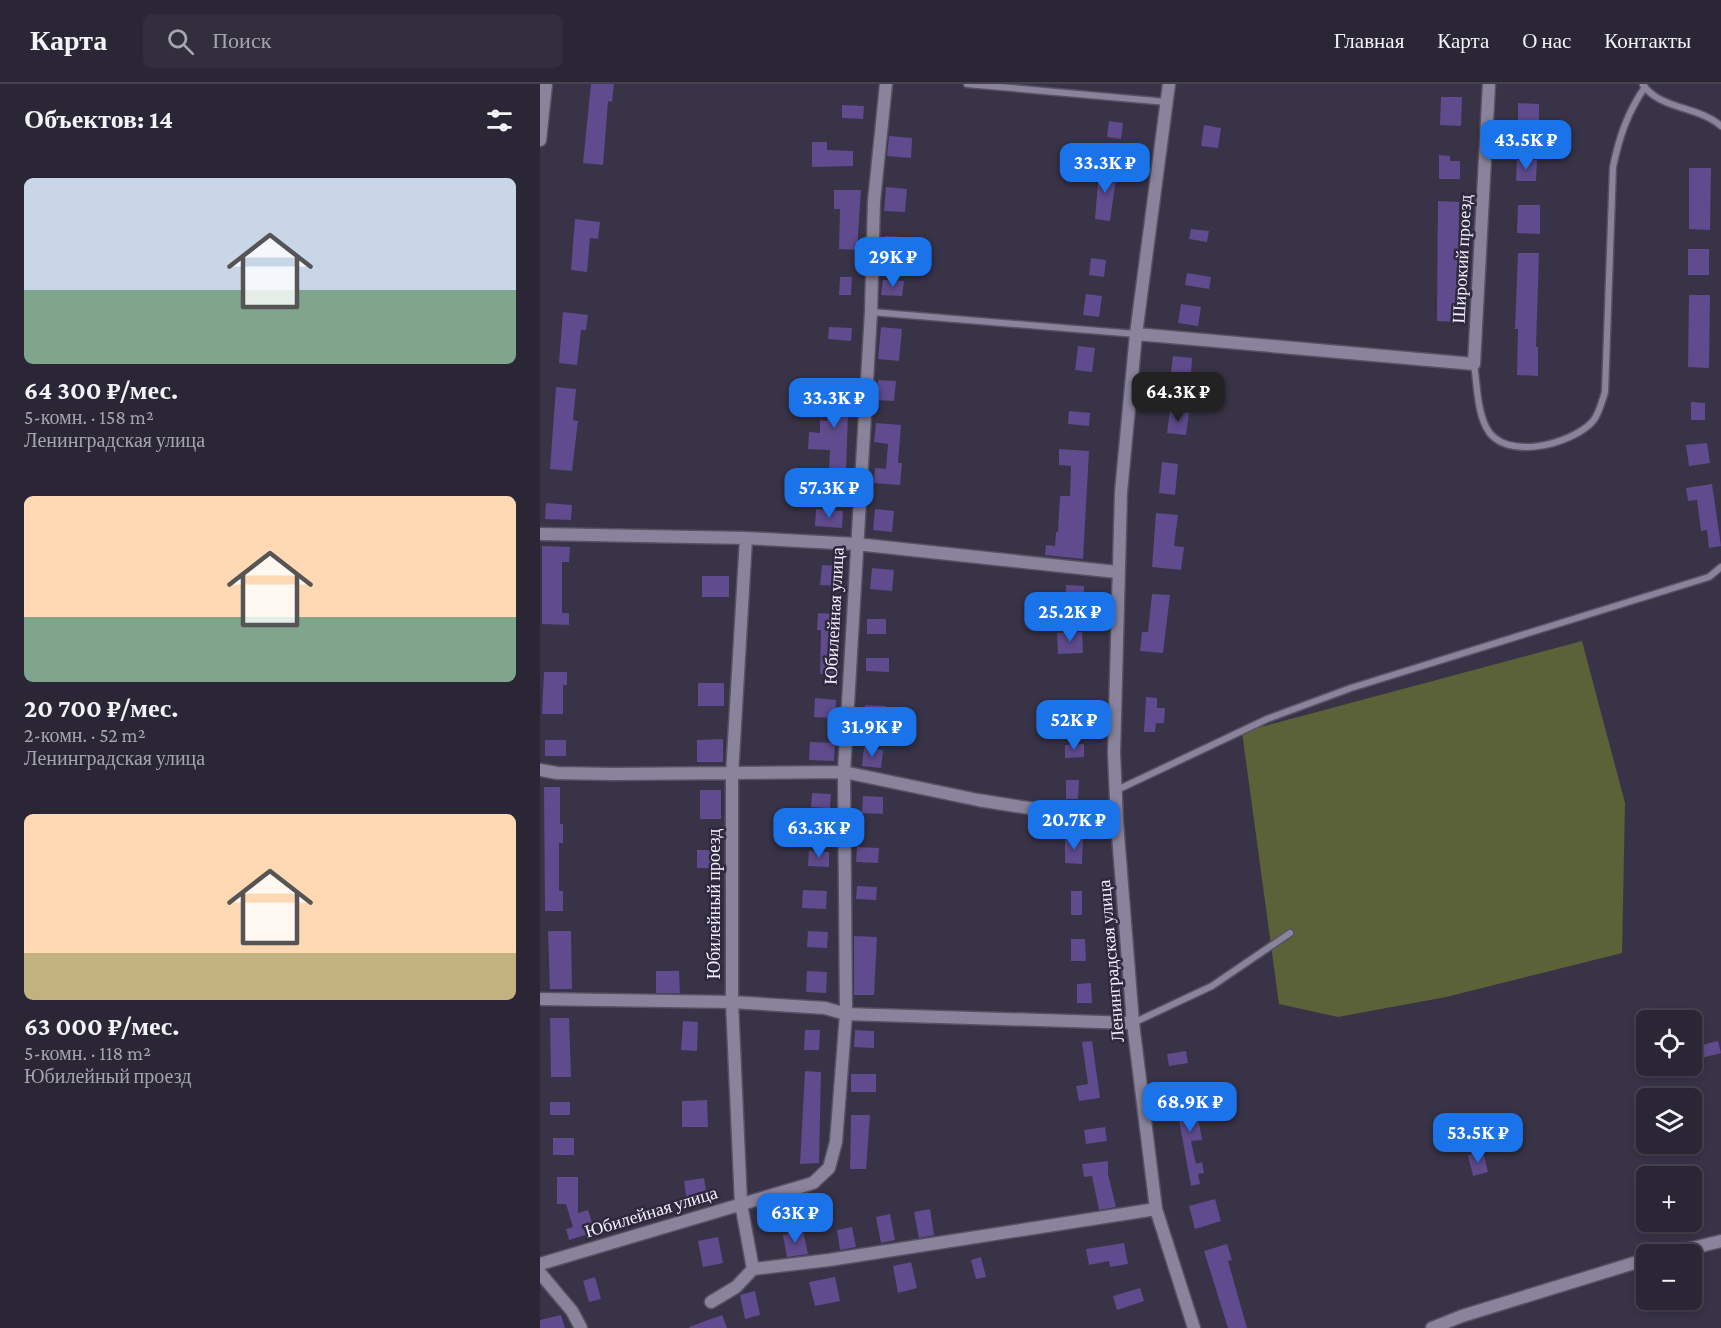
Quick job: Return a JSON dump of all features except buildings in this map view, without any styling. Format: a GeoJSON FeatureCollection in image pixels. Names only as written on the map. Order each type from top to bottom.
{"type":"FeatureCollection","features":[{"type":"Feature","properties":{"kind":"street"},"geometry":{"type":"LineString","coordinates":[[540,140],[546,84]]}},
{"type":"Feature","properties":{"kind":"street","name":"Юбилейная улица"},"geometry":{"type":"LineString","coordinates":[[540,1264],[813,1183],[829,1168],[836,1142],[846,1014],[844,772],[856,544],[872,312],[874,201],[886,84]]}},
{"type":"Feature","properties":{"kind":"street","name":"Ленинградская улица"},"geometry":{"type":"LineString","coordinates":[[1169,84],[1136,334],[1120,492],[1114,753],[1117,822],[1133,1023],[1156,1209],[1194,1328]]}},
{"type":"Feature","properties":{"kind":"street","name":"Широкий проезд"},"geometry":{"type":"LineString","coordinates":[[1474,364],[1489,84]]}},
{"type":"Feature","properties":{"kind":"street"},"geometry":{"type":"LineString","coordinates":[[1136,334],[1474,364]]}},
{"type":"Feature","properties":{"kind":"street"},"geometry":{"type":"LineString","coordinates":[[540,534],[746,538],[856,544],[1117,572]]}},
{"type":"Feature","properties":{"kind":"street","name":"Юбилейный проезд"},"geometry":{"type":"LineString","coordinates":[[746,538],[732,775],[732,1002],[741,1204],[753,1269]]}},
{"type":"Feature","properties":{"kind":"street"},"geometry":{"type":"LineString","coordinates":[[540,770],[568,773],[732,775],[844,772],[978,800],[1117,822]]}},
{"type":"Feature","properties":{"kind":"street"},"geometry":{"type":"LineString","coordinates":[[540,999],[732,1002],[825,1008],[846,1014],[1133,1023]]}},
{"type":"Feature","properties":{"kind":"street"},"geometry":{"type":"LineString","coordinates":[[711,1302],[736,1287],[753,1269],[1156,1209]]}},
{"type":"Feature","properties":{"kind":"street"},"geometry":{"type":"LineString","coordinates":[[1702,1246],[1721,1241]]}},
{"type":"Feature","properties":{"kind":"street"},"geometry":{"type":"LineString","coordinates":[[1432,1328],[1462,1316],[1636,1262]]}},
{"type":"Feature","properties":{"kind":"street"},"geometry":{"type":"LineString","coordinates":[[540,1273],[572,1311],[581,1328]]}},
{"type":"Feature","properties":{"kind":"lane"},"geometry":{"type":"LineString","coordinates":[[967,84],[1167,102]]}},
{"type":"Feature","properties":{"kind":"lane"},"geometry":{"type":"LineString","coordinates":[[1474,364],[1486,428],[1495,438],[1513,446],[1532,447],[1554,443],[1584,429],[1595,419],[1605,392],[1613,168],[1618,141],[1628,113],[1644,86],[1671,104],[1712,117],[1721,126]]}},
{"type":"Feature","properties":{"kind":"lane"},"geometry":{"type":"LineString","coordinates":[[872,312],[1136,334]]}},
{"type":"Feature","properties":{"kind":"lane"},"geometry":{"type":"LineString","coordinates":[[1117,790],[1267,719],[1340,692],[1708,577],[1721,567]]}},
{"type":"Feature","properties":{"kind":"lane"},"geometry":{"type":"LineString","coordinates":[[1133,1023],[1212,986],[1290,933]]}},
{"type":"Feature","properties":{"kind":"green space"},"geometry":{"type":"Polygon","coordinates":[[[1582,641],[1625,803],[1622,953],[1446,997],[1338,1017],[1279,1004],[1242,732],[1582,641]]]}}]}
